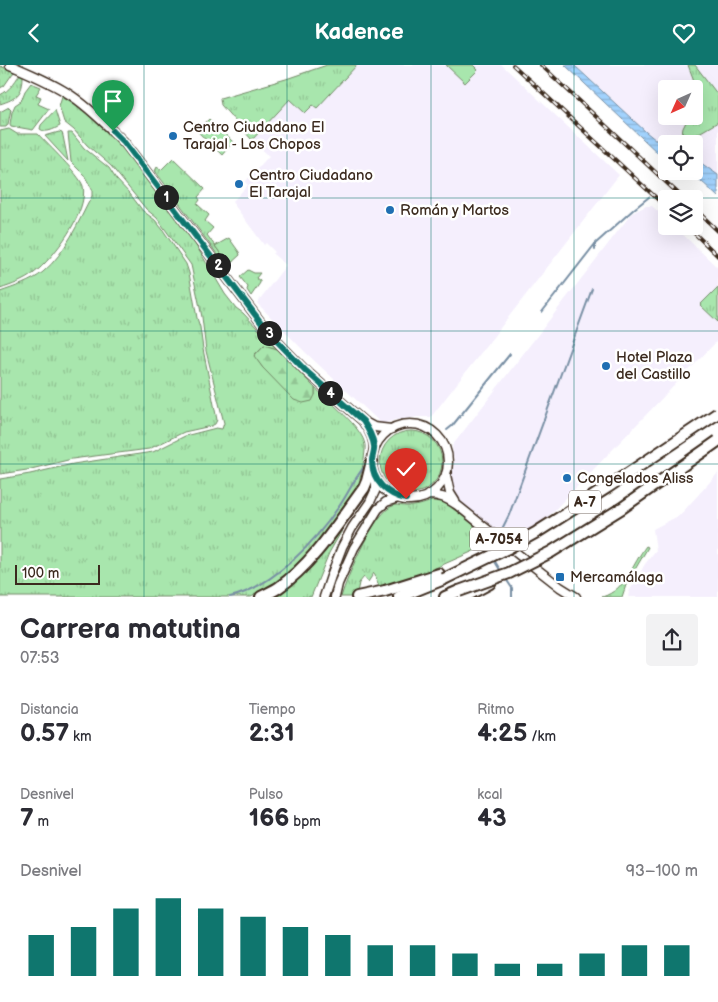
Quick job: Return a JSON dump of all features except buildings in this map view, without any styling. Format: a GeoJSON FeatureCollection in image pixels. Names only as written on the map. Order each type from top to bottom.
{"type":"FeatureCollection","features":[{"type":"Feature","properties":{"kind":"highway","name":"A-7"},"geometry":{"type":"LineString","coordinates":[[442,576],[510,547],[537,532],[718,413]]}},
{"type":"Feature","properties":{"kind":"highway","name":"A-7"},"geometry":{"type":"LineString","coordinates":[[445,597],[463,595],[551,552],[622,508],[718,441]]}},
{"type":"Feature","properties":{"kind":"highway"},"geometry":{"type":"LineString","coordinates":[[261,597],[278,587],[304,566],[318,549],[364,489],[373,456]]}},
{"type":"Feature","properties":{"kind":"highway"},"geometry":{"type":"LineString","coordinates":[[357,597],[442,576]]}},
{"type":"Feature","properties":{"kind":"highway"},"geometry":{"type":"LineString","coordinates":[[399,597],[442,576]]}},
{"type":"Feature","properties":{"kind":"main road"},"geometry":{"type":"LineString","coordinates":[[16,67],[73,96],[124,142],[269,333],[306,371],[363,421],[374,427],[391,429]]}},
{"type":"Feature","properties":{"kind":"main road"},"geometry":{"type":"LineString","coordinates":[[324,597],[342,547],[376,489],[374,445],[370,431],[363,421]]}},
{"type":"Feature","properties":{"kind":"main road"},"geometry":{"type":"LineString","coordinates":[[335,597],[338,584],[354,548],[378,509],[386,502],[398,498],[414,499],[428,495],[436,490],[446,475],[448,464],[444,444],[430,429],[421,425],[399,425],[391,429],[381,438],[373,456]]}},
{"type":"Feature","properties":{"kind":"main road","name":"A-7054"},"geometry":{"type":"LineString","coordinates":[[446,475],[450,493],[457,505]]}},
{"type":"Feature","properties":{"kind":"main road"},"geometry":{"type":"LineString","coordinates":[[376,478],[385,490],[398,498]]}},
{"type":"Feature","properties":{"kind":"main road","name":"A-7054"},"geometry":{"type":"LineString","coordinates":[[428,495],[438,495],[447,498],[560,587],[576,597]]}},
{"type":"Feature","properties":{"kind":"shaded area"},"geometry":{"type":"Polygon","coordinates":[[[357,65],[502,65],[619,175],[431,417],[395,420],[382,424],[305,352],[257,303],[286,265],[273,254],[275,252],[266,243],[264,245],[232,202],[248,185],[245,182],[269,156],[252,140],[290,99],[313,104],[317,108],[357,65]]]}},
{"type":"Feature","properties":{"kind":"shaded area"},"geometry":{"type":"Polygon","coordinates":[[[575,65],[718,65],[718,175],[703,164],[703,135],[658,135],[658,142],[575,65]]]}},
{"type":"Feature","properties":{"kind":"shaded area"},"geometry":{"type":"Polygon","coordinates":[[[646,206],[652,206],[658,212],[658,235],[683,235],[718,268],[718,340],[517,549],[456,496],[451,480],[454,462],[452,446],[632,213],[646,206]]]}},
{"type":"Feature","properties":{"kind":"shaded area","name":"Mercamálaga"},"geometry":{"type":"Polygon","coordinates":[[[718,473],[718,597],[628,597],[645,564],[656,550],[653,529],[680,515],[718,473]]]}},
{"type":"Feature","properties":{"kind":"green space"},"geometry":{"type":"Polygon","coordinates":[[[327,65],[357,65],[317,108],[313,105],[305,113],[290,99],[252,140],[221,105],[220,98],[327,65]]]}},
{"type":"Feature","properties":{"kind":"green space"},"geometry":{"type":"Polygon","coordinates":[[[446,65],[473,65],[478,70],[465,83],[446,65]]]}},
{"type":"Feature","properties":{"kind":"green space"},"geometry":{"type":"Polygon","coordinates":[[[688,65],[695,65],[718,95],[718,122],[696,135],[682,135],[684,125],[703,125],[703,80],[693,80],[688,65]]]}},
{"type":"Feature","properties":{"kind":"green space"},"geometry":{"type":"Polygon","coordinates":[[[0,66],[15,72],[4,86],[0,88],[0,66]]]}},
{"type":"Feature","properties":{"kind":"green space"},"geometry":{"type":"Polygon","coordinates":[[[20,74],[23,76],[23,82],[18,95],[0,104],[0,95],[9,89],[20,74]]]}},
{"type":"Feature","properties":{"kind":"green space"},"geometry":{"type":"Polygon","coordinates":[[[31,83],[41,87],[36,95],[41,97],[38,104],[49,109],[33,130],[11,126],[12,112],[15,105],[21,101],[31,83]]]}},
{"type":"Feature","properties":{"kind":"green space"},"geometry":{"type":"Polygon","coordinates":[[[62,96],[77,105],[131,157],[194,242],[225,294],[236,308],[277,349],[264,345],[254,355],[263,368],[315,395],[315,388],[352,423],[363,438],[365,453],[359,483],[344,510],[314,550],[292,572],[272,587],[251,597],[0,597],[0,479],[73,464],[153,452],[185,436],[216,428],[222,429],[224,423],[206,351],[202,317],[191,265],[157,218],[146,209],[111,166],[64,122],[59,106],[62,96]]]}},
{"type":"Feature","properties":{"kind":"green space"},"geometry":{"type":"Polygon","coordinates":[[[9,107],[11,109],[8,124],[6,127],[0,127],[0,112],[9,107]]]}},
{"type":"Feature","properties":{"kind":"green space"},"geometry":{"type":"Polygon","coordinates":[[[55,110],[60,126],[47,131],[40,129],[41,125],[55,110]]]}},
{"type":"Feature","properties":{"kind":"green space"},"geometry":{"type":"Polygon","coordinates":[[[209,119],[233,142],[222,155],[197,131],[209,119]]]}},
{"type":"Feature","properties":{"kind":"green space"},"geometry":{"type":"Polygon","coordinates":[[[9,129],[17,134],[38,134],[76,174],[83,186],[83,196],[81,208],[75,221],[51,257],[30,276],[18,283],[0,289],[0,131],[9,129]]]}},
{"type":"Feature","properties":{"kind":"green space"},"geometry":{"type":"Polygon","coordinates":[[[59,132],[63,136],[68,161],[45,136],[59,132]]]}},
{"type":"Feature","properties":{"kind":"green space"},"geometry":{"type":"Polygon","coordinates":[[[68,133],[72,133],[84,148],[109,168],[143,211],[155,220],[186,264],[217,420],[211,426],[184,432],[149,449],[72,459],[27,470],[0,474],[0,292],[33,279],[51,264],[71,237],[92,196],[92,189],[84,175],[71,162],[68,133]]]}},
{"type":"Feature","properties":{"kind":"green space"},"geometry":{"type":"Polygon","coordinates":[[[173,158],[205,189],[198,197],[200,200],[197,204],[209,215],[205,221],[213,228],[207,235],[229,265],[226,266],[155,171],[157,167],[161,170],[173,158]]]}},
{"type":"Feature","properties":{"kind":"green space"},"geometry":{"type":"Polygon","coordinates":[[[229,238],[240,255],[229,265],[215,246],[229,238]]]}},
{"type":"Feature","properties":{"kind":"green space"},"geometry":{"type":"Polygon","coordinates":[[[248,270],[260,273],[256,278],[260,283],[251,296],[247,290],[248,287],[240,277],[248,270]]]}},
{"type":"Feature","properties":{"kind":"green space"},"geometry":{"type":"Polygon","coordinates":[[[718,287],[718,322],[700,305],[718,287]]]}},
{"type":"Feature","properties":{"kind":"green space"},"geometry":{"type":"Polygon","coordinates":[[[264,345],[277,349],[315,388],[315,395],[312,401],[303,403],[294,400],[263,368],[254,356],[264,345]]]}},
{"type":"Feature","properties":{"kind":"green space"},"geometry":{"type":"Polygon","coordinates":[[[405,431],[417,431],[433,440],[440,450],[442,462],[440,474],[433,484],[417,493],[405,493],[394,488],[385,479],[380,468],[380,456],[385,445],[394,436],[405,431]]]}},
{"type":"Feature","properties":{"kind":"green space"},"geometry":{"type":"Polygon","coordinates":[[[432,501],[443,502],[494,542],[433,569],[379,586],[374,573],[368,582],[364,577],[359,583],[356,597],[341,597],[362,546],[370,531],[387,510],[395,505],[413,506],[432,501]]]}},
{"type":"Feature","properties":{"kind":"green space"},"geometry":{"type":"Polygon","coordinates":[[[344,527],[329,553],[311,597],[271,597],[290,587],[318,560],[344,527]]]}},
{"type":"Feature","properties":{"kind":"green space"},"geometry":{"type":"Polygon","coordinates":[[[646,546],[648,547],[626,585],[622,597],[602,597],[623,582],[646,546]]]}},
{"type":"Feature","properties":{"kind":"water"},"geometry":{"type":"Polygon","coordinates":[[[565,65],[574,65],[658,142],[658,153],[565,65]]]}},
{"type":"Feature","properties":{"kind":"water"},"geometry":{"type":"Polygon","coordinates":[[[703,164],[718,175],[718,197],[699,180],[703,180],[703,164]]]}},
{"type":"Feature","properties":{"kind":"waterway"},"geometry":{"type":"LineString","coordinates":[[595,250],[595,244],[649,197]]}},
{"type":"Feature","properties":{"kind":"waterway"},"geometry":{"type":"LineString","coordinates":[[542,312],[595,244]]}},
{"type":"Feature","properties":{"kind":"waterway"},"geometry":{"type":"LineString","coordinates":[[502,529],[509,515],[592,289]]}},
{"type":"Feature","properties":{"kind":"waterway"},"geometry":{"type":"LineString","coordinates":[[447,430],[510,354]]}},
{"type":"Feature","properties":{"kind":"waterway"},"geometry":{"type":"LineString","coordinates":[[230,597],[246,592],[262,583],[292,561],[330,519],[365,466]]}},
{"type":"Feature","properties":{"kind":"waterway"},"geometry":{"type":"LineString","coordinates":[[488,544],[486,550],[489,554]]}},
{"type":"Feature","properties":{"kind":"waterway"},"geometry":{"type":"LineString","coordinates":[[494,560],[502,573]]}},
{"type":"Feature","properties":{"kind":"waterway"},"geometry":{"type":"LineString","coordinates":[[506,579],[512,588],[512,597]]}},
{"type":"Feature","properties":{"kind":"railway"},"geometry":{"type":"LineString","coordinates":[[513,65],[658,200]]}},
{"type":"Feature","properties":{"kind":"railway"},"geometry":{"type":"LineString","coordinates":[[541,65],[674,190]]}},
{"type":"Feature","properties":{"kind":"railway"},"geometry":{"type":"LineString","coordinates":[[703,217],[718,231]]}},
{"type":"Feature","properties":{"kind":"railway"},"geometry":{"type":"LineString","coordinates":[[696,235],[718,256]]}},
{"type":"Feature","properties":{"kind":"place","name":"Centro Ciudadano El Tarajal - Los Chopos"},"geometry":{"type":"Point","coordinates":[173,136]}},
{"type":"Feature","properties":{"kind":"place","name":"Centro Ciudadano El Tarajal"},"geometry":{"type":"Point","coordinates":[239,184]}},
{"type":"Feature","properties":{"kind":"place","name":"Román y Martos"},"geometry":{"type":"Point","coordinates":[390,210]}},
{"type":"Feature","properties":{"kind":"place","name":"Hotel Plaza del Castillo"},"geometry":{"type":"Point","coordinates":[606,366]}},
{"type":"Feature","properties":{"kind":"place","name":"Congelados Aliss"},"geometry":{"type":"Point","coordinates":[567,478]}},
{"type":"Feature","properties":{"kind":"place","name":"Mercamálaga"},"geometry":{"type":"Point","coordinates":[560,577]}},
{"type":"Feature","properties":{"kind":"route"},"geometry":{"type":"LineString","coordinates":[[113,131],[124,142],[269,333],[306,371],[363,421],[370,431],[374,445],[372,461],[376,478],[389,493],[398,498],[406,499]]}}]}
